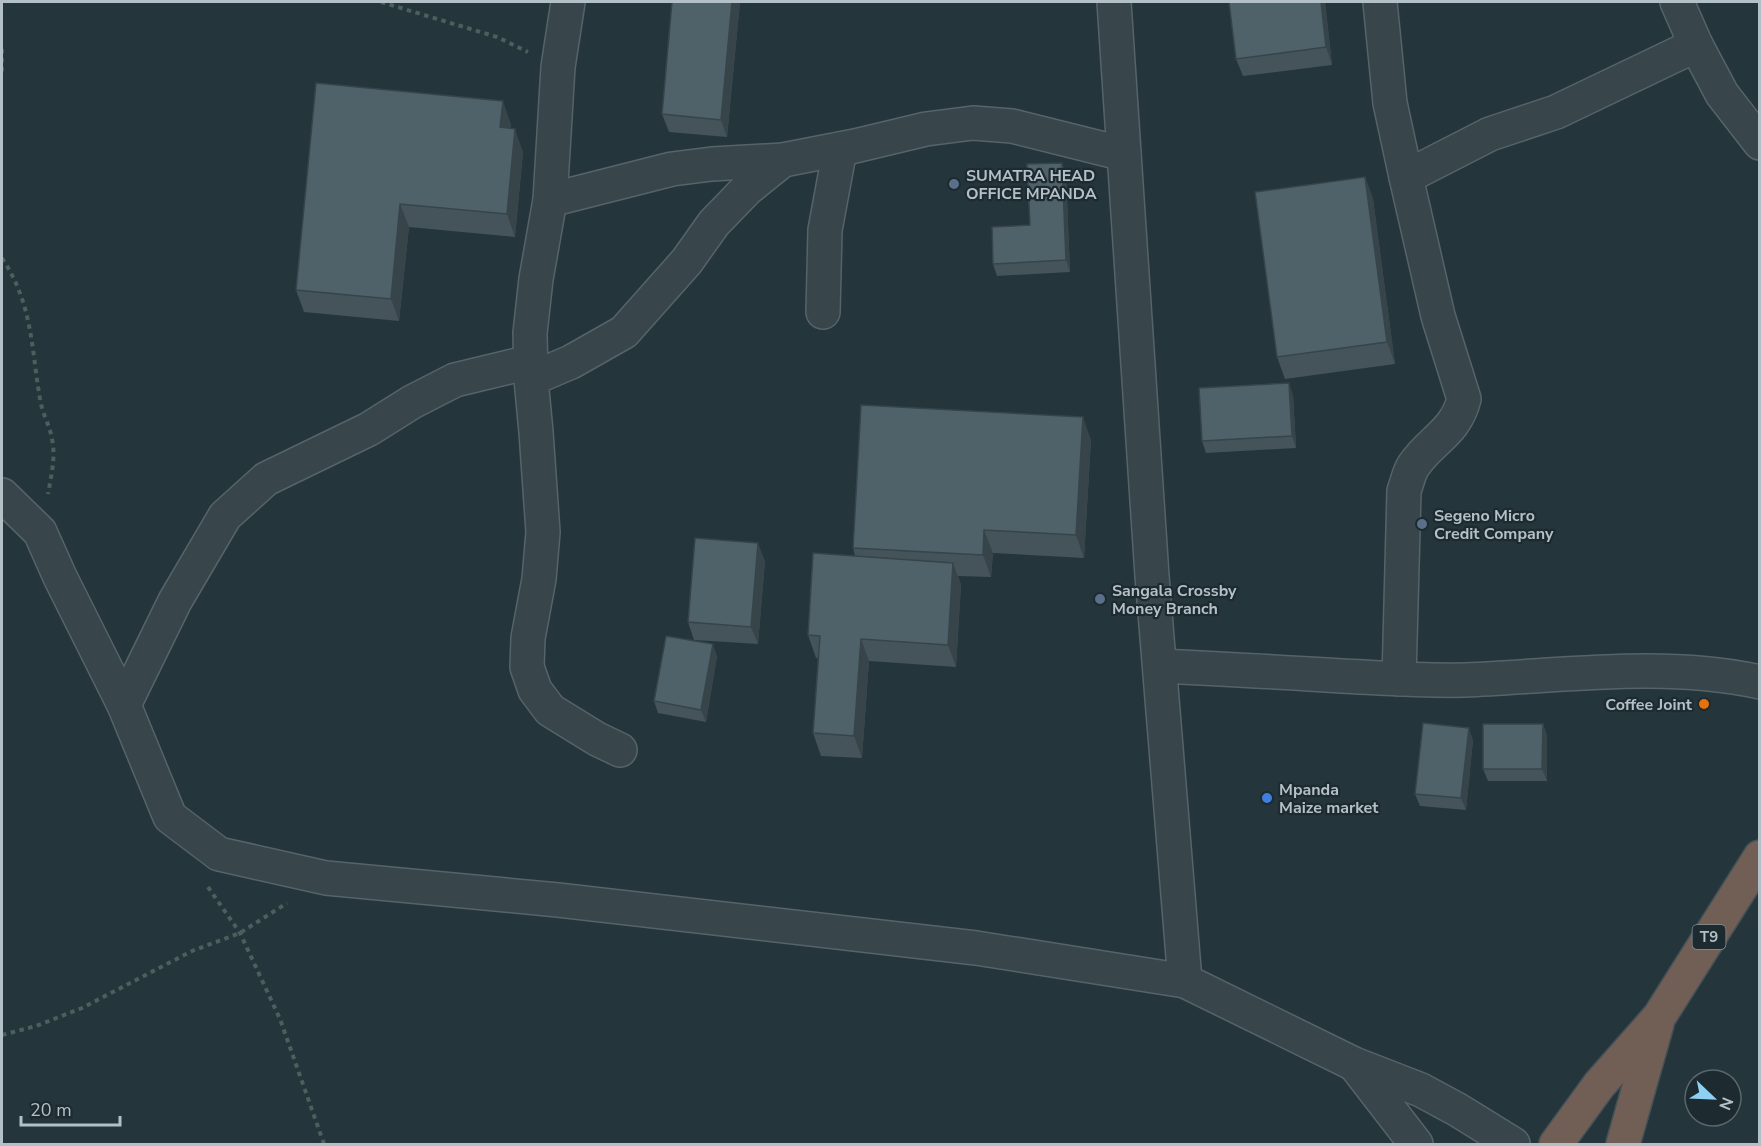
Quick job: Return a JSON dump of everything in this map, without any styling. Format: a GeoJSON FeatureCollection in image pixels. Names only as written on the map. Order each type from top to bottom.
{"type":"FeatureCollection","features":[{"type":"Feature","properties":{"kind":"highway","name":"T9"},"geometry":{"type":"LineString","coordinates":[[1556,1144],[1599,1085],[1659,1017],[1760,857]]}},
{"type":"Feature","properties":{"kind":"highway","name":"T9"},"geometry":{"type":"LineString","coordinates":[[1623,1144],[1659,1017]]}},
{"type":"Feature","properties":{"kind":"street"},"geometry":{"type":"LineString","coordinates":[[568,2],[558,67],[550,200],[534,290],[530,333],[530,371],[543,532],[539,579],[528,638],[527,667],[535,690],[550,710],[597,740],[620,750]]}},
{"type":"Feature","properties":{"kind":"street"},"geometry":{"type":"LineString","coordinates":[[1114,2],[1160,666],[1185,981]]}},
{"type":"Feature","properties":{"kind":"street"},"geometry":{"type":"LineString","coordinates":[[1380,2],[1390,103],[1438,316],[1464,399],[1453,426],[1412,466],[1404,491],[1399,679]]}},
{"type":"Feature","properties":{"kind":"street"},"geometry":{"type":"LineString","coordinates":[[1677,2],[1696,45],[1722,94],[1760,143]]}},
{"type":"Feature","properties":{"kind":"street"},"geometry":{"type":"LineString","coordinates":[[1406,177],[1490,134],[1556,112],[1696,45]]}},
{"type":"Feature","properties":{"kind":"street"},"geometry":{"type":"LineString","coordinates":[[550,200],[672,169],[783,160],[926,129],[973,123],[1012,126],[1124,154]]}},
{"type":"Feature","properties":{"kind":"street"},"geometry":{"type":"LineString","coordinates":[[824,312],[825,230],[840,149]]}},
{"type":"Feature","properties":{"kind":"street"},"geometry":{"type":"LineString","coordinates":[[124,705],[176,601],[225,516],[266,479],[369,429],[412,402],[454,380],[530,371],[571,362],[624,332],[687,261],[714,224],[747,189],[783,160]]}},
{"type":"Feature","properties":{"kind":"street"},"geometry":{"type":"LineString","coordinates":[[2,495],[40,532],[124,705],[170,817],[219,854],[326,878],[570,901],[976,948],[1185,981],[1354,1064],[1421,1090],[1513,1144]]}},
{"type":"Feature","properties":{"kind":"street"},"geometry":{"type":"LineString","coordinates":[[1160,666],[1399,679],[1463,680],[1675,671],[1725,675],[1760,682]]}},
{"type":"Feature","properties":{"kind":"street"},"geometry":{"type":"LineString","coordinates":[[1354,1064],[1416,1144]]}},
{"type":"Feature","properties":{"kind":"path"},"geometry":{"type":"LineString","coordinates":[[381,2],[497,37],[558,67]]}},
{"type":"Feature","properties":{"kind":"path"},"geometry":{"type":"LineString","coordinates":[[2,49],[2,73]]}},
{"type":"Feature","properties":{"kind":"path"},"geometry":{"type":"LineString","coordinates":[[2,258],[26,307],[32,332],[40,403],[52,440],[52,470],[40,532]]}},
{"type":"Feature","properties":{"kind":"path"},"geometry":{"type":"LineString","coordinates":[[2,1035],[36,1026],[82,1008],[192,951],[240,933],[326,878]]}},
{"type":"Feature","properties":{"kind":"path"},"geometry":{"type":"LineString","coordinates":[[207,886],[240,933],[280,1019],[324,1144]]}},
{"type":"Feature","properties":{"kind":"building"},"geometry":{"type":"Polygon","coordinates":[[[672,2],[732,2],[721,120],[662,114],[672,2]]]}},
{"type":"Feature","properties":{"kind":"building"},"geometry":{"type":"Polygon","coordinates":[[[1229,2],[1321,2],[1326,47],[1236,59],[1229,2]]]}},
{"type":"Feature","properties":{"kind":"building"},"geometry":{"type":"Polygon","coordinates":[[[316,83],[503,101],[500,127],[515,129],[507,214],[400,204],[391,299],[296,290],[316,83]]]}},
{"type":"Feature","properties":{"kind":"building"},"geometry":{"type":"Polygon","coordinates":[[[1062,163],[1066,260],[993,264],[992,227],[1030,225],[1027,164],[1062,163]]]}},
{"type":"Feature","properties":{"kind":"building"},"geometry":{"type":"Polygon","coordinates":[[[1365,177],[1387,342],[1277,357],[1255,192],[1365,177]]]}},
{"type":"Feature","properties":{"kind":"building"},"geometry":{"type":"Polygon","coordinates":[[[1289,383],[1292,436],[1202,441],[1199,388],[1289,383]]]}},
{"type":"Feature","properties":{"kind":"building"},"geometry":{"type":"Polygon","coordinates":[[[861,405],[1083,417],[1076,535],[984,530],[983,555],[853,548],[861,405]]]}},
{"type":"Feature","properties":{"kind":"building"},"geometry":{"type":"Polygon","coordinates":[[[695,538],[758,543],[751,627],[688,622],[695,538]]]}},
{"type":"Feature","properties":{"kind":"building"},"geometry":{"type":"Polygon","coordinates":[[[813,553],[953,563],[948,645],[861,639],[854,736],[813,733],[820,636],[808,635],[813,553]]]}},
{"type":"Feature","properties":{"kind":"building"},"geometry":{"type":"Polygon","coordinates":[[[666,636],[713,644],[701,710],[654,701],[666,636]]]}},
{"type":"Feature","properties":{"kind":"building"},"geometry":{"type":"Polygon","coordinates":[[[1423,723],[1469,728],[1461,798],[1415,794],[1423,723]]]}},
{"type":"Feature","properties":{"kind":"building"},"geometry":{"type":"Polygon","coordinates":[[[1483,724],[1543,724],[1542,769],[1483,769],[1483,724]]]}},
{"type":"Feature","properties":{"kind":"place","name":"SUMATRA HEAD OFFICE MPANDA"},"geometry":{"type":"Point","coordinates":[954,184]}},
{"type":"Feature","properties":{"kind":"place","name":"Segeno Micro Credit Company"},"geometry":{"type":"Point","coordinates":[1422,524]}},
{"type":"Feature","properties":{"kind":"place","name":"Sangala Crossby Money Branch"},"geometry":{"type":"Point","coordinates":[1100,599]}},
{"type":"Feature","properties":{"kind":"place","name":"Coffee Joint"},"geometry":{"type":"Point","coordinates":[1704,704]}},
{"type":"Feature","properties":{"kind":"place","name":"Mpanda Maize market"},"geometry":{"type":"Point","coordinates":[1267,798]}}]}
